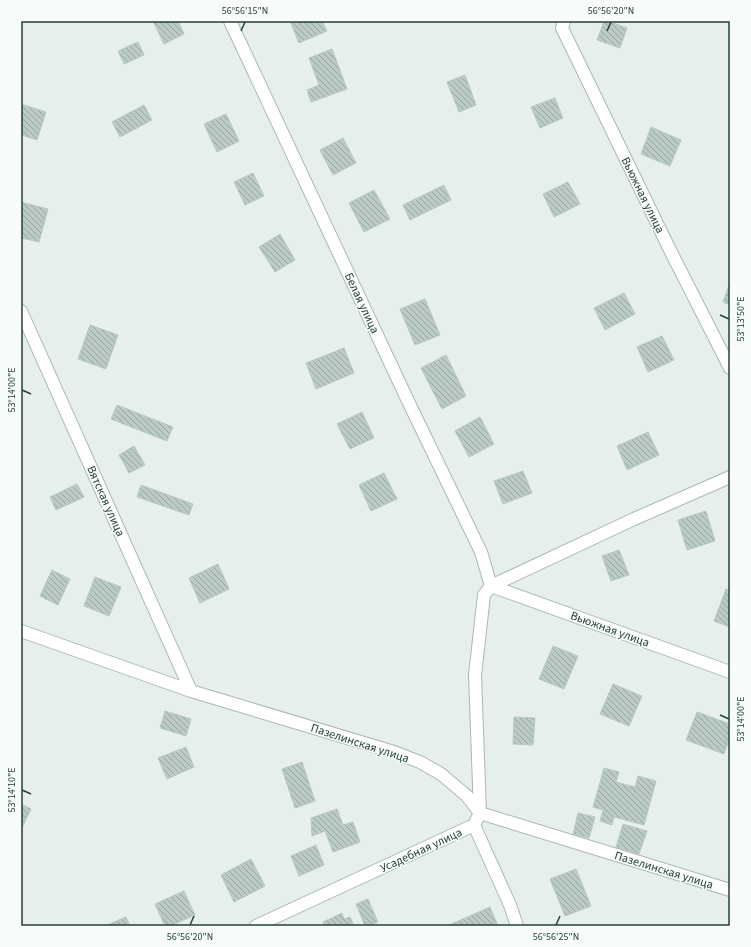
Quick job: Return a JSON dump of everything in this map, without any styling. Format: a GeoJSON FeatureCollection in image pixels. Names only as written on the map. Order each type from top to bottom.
{"type":"FeatureCollection","features":[{"type":"Feature","properties":{"kind":"street","name":"Белая улица"},"geometry":{"type":"LineString","coordinates":[[230,21],[408,401],[481,552],[491,586]]}},
{"type":"Feature","properties":{"kind":"street","name":"Вьюжная улица"},"geometry":{"type":"LineString","coordinates":[[564,21],[562,28],[670,250],[730,368]]}},
{"type":"Feature","properties":{"kind":"street","name":"Вятская улица"},"geometry":{"type":"LineString","coordinates":[[21,311],[26,336],[191,691]]}},
{"type":"Feature","properties":{"kind":"street"},"geometry":{"type":"LineString","coordinates":[[491,586],[634,519],[730,477]]}},
{"type":"Feature","properties":{"kind":"street","name":"Вьюжная улица"},"geometry":{"type":"LineString","coordinates":[[491,586],[730,672]]}},
{"type":"Feature","properties":{"kind":"street","name":"Усадебная улица"},"geometry":{"type":"LineString","coordinates":[[256,926],[474,825],[480,813],[475,675],[484,595],[491,586]]}},
{"type":"Feature","properties":{"kind":"street","name":"Пазелинская улица"},"geometry":{"type":"LineString","coordinates":[[21,631],[191,691],[394,752],[420,762],[441,774],[467,796],[480,813],[730,890]]}},
{"type":"Feature","properties":{"kind":"street"},"geometry":{"type":"LineString","coordinates":[[474,825],[510,905],[517,926]]}},
{"type":"Feature","properties":{"kind":"building"},"geometry":{"type":"Polygon","coordinates":[[[153,21],[178,21],[184,34],[164,44],[153,21]]]}},
{"type":"Feature","properties":{"kind":"building"},"geometry":{"type":"Polygon","coordinates":[[[290,21],[322,21],[327,31],[299,43],[290,21]]]}},
{"type":"Feature","properties":{"kind":"building"},"geometry":{"type":"Polygon","coordinates":[[[604,21],[627,28],[620,48],[597,40],[604,21]]]}},
{"type":"Feature","properties":{"kind":"building"},"geometry":{"type":"Polygon","coordinates":[[[138,42],[144,55],[124,64],[118,51],[138,42]]]}},
{"type":"Feature","properties":{"kind":"building"},"geometry":{"type":"Polygon","coordinates":[[[332,49],[347,89],[311,102],[307,90],[319,85],[309,58],[332,49]]]}},
{"type":"Feature","properties":{"kind":"building"},"geometry":{"type":"Polygon","coordinates":[[[465,75],[476,105],[459,112],[447,82],[465,75]]]}},
{"type":"Feature","properties":{"kind":"building"},"geometry":{"type":"Polygon","coordinates":[[[555,98],[563,118],[540,128],[531,107],[555,98]]]}},
{"type":"Feature","properties":{"kind":"building"},"geometry":{"type":"Polygon","coordinates":[[[21,104],[46,112],[37,140],[21,135],[21,104]]]}},
{"type":"Feature","properties":{"kind":"building"},"geometry":{"type":"Polygon","coordinates":[[[144,105],[152,120],[120,137],[112,122],[144,105]]]}},
{"type":"Feature","properties":{"kind":"building"},"geometry":{"type":"Polygon","coordinates":[[[226,114],[239,141],[217,152],[204,124],[226,114]]]}},
{"type":"Feature","properties":{"kind":"building"},"geometry":{"type":"Polygon","coordinates":[[[651,127],[681,140],[670,166],[641,154],[651,127]]]}},
{"type":"Feature","properties":{"kind":"building"},"geometry":{"type":"Polygon","coordinates":[[[343,138],[356,163],[333,175],[320,150],[343,138]]]}},
{"type":"Feature","properties":{"kind":"building"},"geometry":{"type":"Polygon","coordinates":[[[253,173],[264,196],[245,205],[234,182],[253,173]]]}},
{"type":"Feature","properties":{"kind":"building"},"geometry":{"type":"Polygon","coordinates":[[[568,182],[580,204],[554,217],[543,194],[568,182]]]}},
{"type":"Feature","properties":{"kind":"building"},"geometry":{"type":"Polygon","coordinates":[[[444,185],[451,200],[410,220],[403,205],[444,185]]]}},
{"type":"Feature","properties":{"kind":"building"},"geometry":{"type":"Polygon","coordinates":[[[374,190],[390,219],[364,232],[349,203],[374,190]]]}},
{"type":"Feature","properties":{"kind":"building"},"geometry":{"type":"Polygon","coordinates":[[[21,202],[48,209],[39,242],[21,238],[21,202]]]}},
{"type":"Feature","properties":{"kind":"building"},"geometry":{"type":"Polygon","coordinates":[[[280,234],[295,260],[275,272],[259,247],[280,234]]]}},
{"type":"Feature","properties":{"kind":"building"},"geometry":{"type":"Polygon","coordinates":[[[730,282],[730,305],[723,302],[730,282]]]}},
{"type":"Feature","properties":{"kind":"building"},"geometry":{"type":"Polygon","coordinates":[[[624,293],[635,314],[605,330],[594,308],[624,293]]]}},
{"type":"Feature","properties":{"kind":"building"},"geometry":{"type":"Polygon","coordinates":[[[425,299],[440,335],[415,345],[400,309],[425,299]]]}},
{"type":"Feature","properties":{"kind":"building"},"geometry":{"type":"Polygon","coordinates":[[[90,325],[118,335],[106,369],[78,359],[90,325]]]}},
{"type":"Feature","properties":{"kind":"building"},"geometry":{"type":"Polygon","coordinates":[[[662,336],[674,360],[648,372],[637,347],[662,336]]]}},
{"type":"Feature","properties":{"kind":"building"},"geometry":{"type":"Polygon","coordinates":[[[344,348],[354,373],[316,389],[306,363],[344,348]]]}},
{"type":"Feature","properties":{"kind":"building"},"geometry":{"type":"Polygon","coordinates":[[[446,355],[466,396],[442,409],[421,368],[446,355]]]}},
{"type":"Feature","properties":{"kind":"building"},"geometry":{"type":"Polygon","coordinates":[[[117,405],[173,427],[167,441],[111,419],[117,405]]]}},
{"type":"Feature","properties":{"kind":"building"},"geometry":{"type":"Polygon","coordinates":[[[362,412],[374,438],[350,449],[337,424],[362,412]]]}},
{"type":"Feature","properties":{"kind":"building"},"geometry":{"type":"Polygon","coordinates":[[[480,417],[494,444],[469,457],[455,431],[480,417]]]}},
{"type":"Feature","properties":{"kind":"building"},"geometry":{"type":"Polygon","coordinates":[[[648,432],[659,455],[627,470],[617,446],[648,432]]]}},
{"type":"Feature","properties":{"kind":"building"},"geometry":{"type":"Polygon","coordinates":[[[134,446],[145,465],[129,473],[119,455],[134,446]]]}},
{"type":"Feature","properties":{"kind":"building"},"geometry":{"type":"Polygon","coordinates":[[[523,471],[532,493],[503,504],[494,481],[523,471]]]}},
{"type":"Feature","properties":{"kind":"building"},"geometry":{"type":"Polygon","coordinates":[[[384,473],[397,499],[371,511],[359,485],[384,473]]]}},
{"type":"Feature","properties":{"kind":"building"},"geometry":{"type":"Polygon","coordinates":[[[77,484],[84,497],[56,510],[50,497],[77,484]]]}},
{"type":"Feature","properties":{"kind":"building"},"geometry":{"type":"Polygon","coordinates":[[[141,485],[193,504],[189,515],[137,497],[141,485]]]}},
{"type":"Feature","properties":{"kind":"building"},"geometry":{"type":"Polygon","coordinates":[[[706,511],[715,541],[687,550],[678,520],[706,511]]]}},
{"type":"Feature","properties":{"kind":"building"},"geometry":{"type":"Polygon","coordinates":[[[619,550],[629,575],[611,581],[602,556],[619,550]]]}},
{"type":"Feature","properties":{"kind":"building"},"geometry":{"type":"Polygon","coordinates":[[[218,564],[229,589],[200,603],[189,578],[218,564]]]}},
{"type":"Feature","properties":{"kind":"building"},"geometry":{"type":"Polygon","coordinates":[[[52,570],[70,579],[58,605],[40,596],[52,570]]]}},
{"type":"Feature","properties":{"kind":"building"},"geometry":{"type":"Polygon","coordinates":[[[95,577],[121,587],[109,616],[84,606],[95,577]]]}},
{"type":"Feature","properties":{"kind":"building"},"geometry":{"type":"Polygon","coordinates":[[[726,589],[730,590],[730,627],[714,621],[726,589]]]}},
{"type":"Feature","properties":{"kind":"building"},"geometry":{"type":"Polygon","coordinates":[[[553,646],[578,656],[564,689],[539,679],[553,646]]]}},
{"type":"Feature","properties":{"kind":"building"},"geometry":{"type":"Polygon","coordinates":[[[613,684],[642,696],[629,726],[600,714],[613,684]]]}},
{"type":"Feature","properties":{"kind":"building"},"geometry":{"type":"Polygon","coordinates":[[[165,711],[191,719],[186,736],[160,728],[165,711]]]}},
{"type":"Feature","properties":{"kind":"building"},"geometry":{"type":"Polygon","coordinates":[[[697,712],[730,724],[730,737],[724,754],[686,740],[697,712]]]}},
{"type":"Feature","properties":{"kind":"building"},"geometry":{"type":"Polygon","coordinates":[[[514,717],[535,718],[533,745],[513,744],[514,717]]]}},
{"type":"Feature","properties":{"kind":"building"},"geometry":{"type":"Polygon","coordinates":[[[186,747],[194,767],[167,779],[158,758],[186,747]]]}},
{"type":"Feature","properties":{"kind":"building"},"geometry":{"type":"Polygon","coordinates":[[[302,762],[315,801],[295,808],[282,769],[302,762]]]}},
{"type":"Feature","properties":{"kind":"building"},"geometry":{"type":"Polygon","coordinates":[[[604,768],[619,772],[616,782],[635,787],[638,776],[656,781],[644,825],[614,817],[612,825],[600,821],[603,810],[593,807],[604,768]]]}},
{"type":"Feature","properties":{"kind":"building"},"geometry":{"type":"Polygon","coordinates":[[[21,804],[31,809],[21,830],[21,804]]]}},
{"type":"Feature","properties":{"kind":"building"},"geometry":{"type":"Polygon","coordinates":[[[337,809],[343,825],[353,822],[360,842],[333,852],[325,831],[312,836],[311,818],[337,809]]]}},
{"type":"Feature","properties":{"kind":"building"},"geometry":{"type":"Polygon","coordinates":[[[578,813],[595,817],[589,838],[573,834],[578,813]]]}},
{"type":"Feature","properties":{"kind":"building"},"geometry":{"type":"Polygon","coordinates":[[[623,824],[647,831],[639,854],[616,847],[623,824]]]}},
{"type":"Feature","properties":{"kind":"building"},"geometry":{"type":"Polygon","coordinates":[[[316,845],[324,865],[299,876],[291,856],[316,845]]]}},
{"type":"Feature","properties":{"kind":"building"},"geometry":{"type":"Polygon","coordinates":[[[251,859],[265,886],[234,902],[221,875],[251,859]]]}},
{"type":"Feature","properties":{"kind":"building"},"geometry":{"type":"Polygon","coordinates":[[[576,869],[591,906],[565,916],[550,879],[576,869]]]}},
{"type":"Feature","properties":{"kind":"building"},"geometry":{"type":"Polygon","coordinates":[[[184,891],[195,915],[170,926],[165,926],[155,904],[184,891]]]}},
{"type":"Feature","properties":{"kind":"building"},"geometry":{"type":"Polygon","coordinates":[[[368,899],[378,922],[365,926],[356,904],[368,899]]]}},
{"type":"Feature","properties":{"kind":"building"},"geometry":{"type":"Polygon","coordinates":[[[490,907],[498,926],[447,926],[490,907]]]}},
{"type":"Feature","properties":{"kind":"building"},"geometry":{"type":"Polygon","coordinates":[[[342,913],[344,919],[350,917],[354,926],[325,926],[323,922],[342,913]]]}},
{"type":"Feature","properties":{"kind":"building"},"geometry":{"type":"Polygon","coordinates":[[[126,917],[130,926],[105,926],[126,917]]]}}]}
